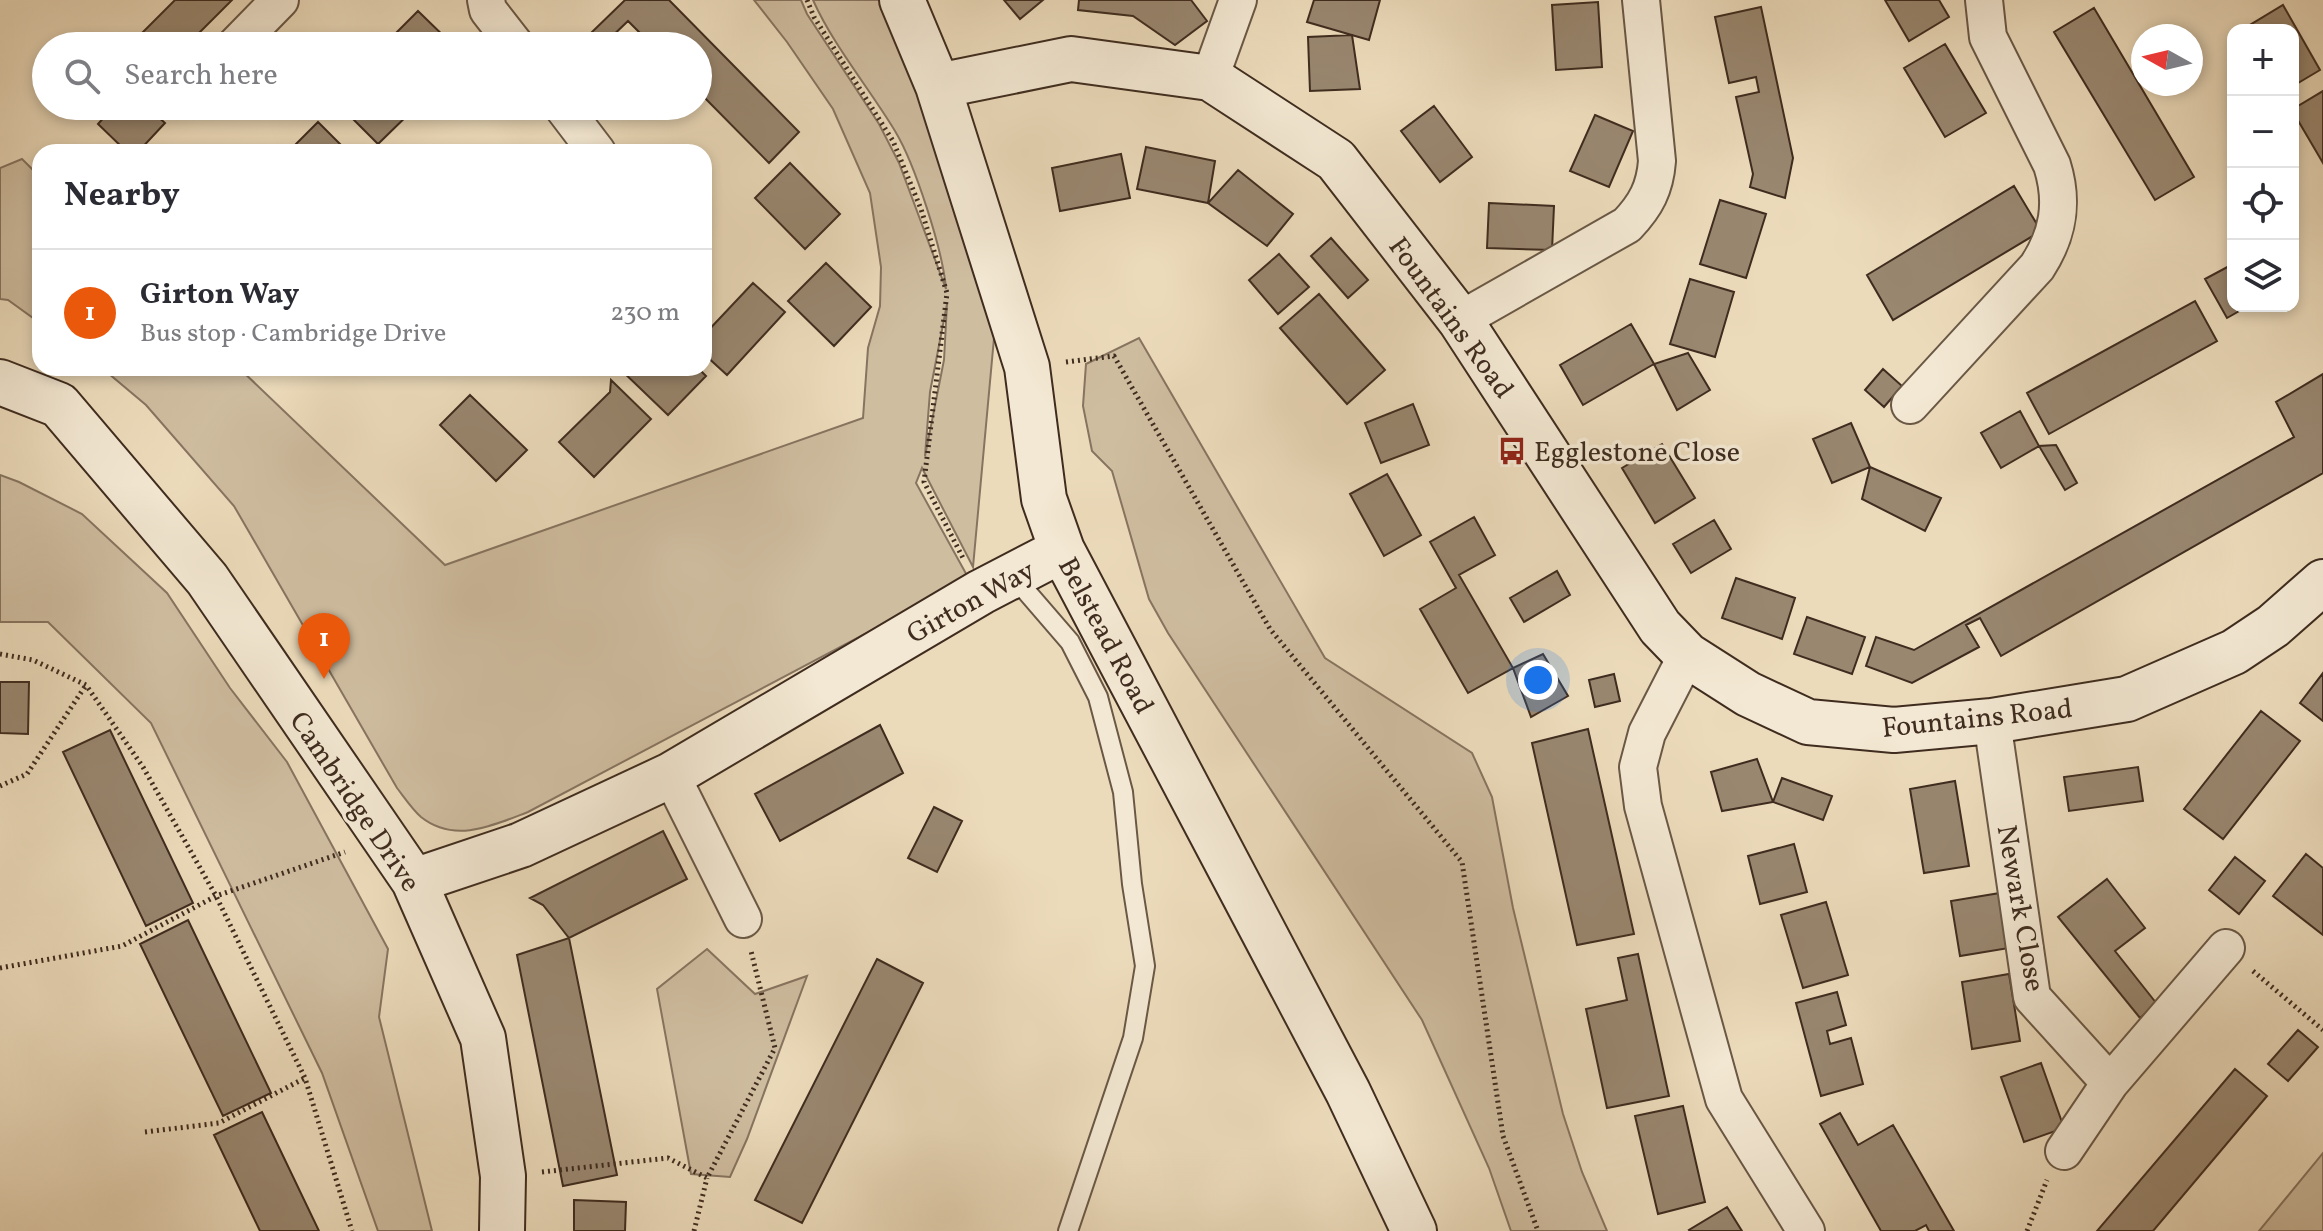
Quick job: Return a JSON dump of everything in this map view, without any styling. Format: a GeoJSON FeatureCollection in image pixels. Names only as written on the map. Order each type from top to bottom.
{"type":"FeatureCollection","features":[{"type":"Feature","properties":{"kind":"street"},"geometry":{"type":"LineString","coordinates":[[249,32],[280,0]]}},
{"type":"Feature","properties":{"kind":"street"},"geometry":{"type":"LineString","coordinates":[[486,0],[488,10],[505,32]]}},
{"type":"Feature","properties":{"kind":"street","name":"Belstead Road"},"geometry":{"type":"LineString","coordinates":[[902,0],[938,86],[1027,367],[1044,499],[1062,550],[1348,1092],[1414,1231]]}},
{"type":"Feature","properties":{"kind":"street"},"geometry":{"type":"LineString","coordinates":[[1210,78],[1238,0]]}},
{"type":"Feature","properties":{"kind":"street"},"geometry":{"type":"LineString","coordinates":[[1460,320],[1627,225],[1651,195],[1657,161],[1641,0]]}},
{"type":"Feature","properties":{"kind":"street"},"geometry":{"type":"LineString","coordinates":[[1910,405],[2037,267],[2051,242],[2058,216],[2057,182],[2052,165],[1988,37],[1984,0]]}},
{"type":"Feature","properties":{"kind":"street","name":"Fountains Road"},"geometry":{"type":"LineString","coordinates":[[938,86],[1071,59],[1210,78],[1336,160],[1460,320],[1660,627],[1687,655],[1748,694],[1808,722],[1894,730],[1992,721],[2127,699],[2234,652],[2273,626],[2323,582]]}},
{"type":"Feature","properties":{"kind":"street"},"geometry":{"type":"LineString","coordinates":[[573,120],[591,144]]}},
{"type":"Feature","properties":{"kind":"street","name":"Cambridge Drive"},"geometry":{"type":"LineString","coordinates":[[0,382],[59,405],[207,579],[414,881],[483,1038],[503,1176],[502,1231]]}},
{"type":"Feature","properties":{"kind":"street","name":"Girton Way"},"geometry":{"type":"LineString","coordinates":[[414,881],[521,845],[671,775],[997,584],[1062,550]]}},
{"type":"Feature","properties":{"kind":"street"},"geometry":{"type":"LineString","coordinates":[[1687,655],[1647,733],[1638,767],[1643,806],[1724,1099],[1806,1231]]}},
{"type":"Feature","properties":{"kind":"street","name":"Newark Close"},"geometry":{"type":"LineString","coordinates":[[1992,721],[2032,997],[2110,1083]]}},
{"type":"Feature","properties":{"kind":"street"},"geometry":{"type":"LineString","coordinates":[[671,775],[743,919]]}},
{"type":"Feature","properties":{"kind":"street"},"geometry":{"type":"LineString","coordinates":[[2064,1151],[2110,1083],[2226,948]]}},
{"type":"Feature","properties":{"kind":"lane"},"geometry":{"type":"LineString","coordinates":[[997,584],[1070,642],[1098,697],[1123,792],[1132,884],[1145,966],[1133,1038],[1068,1231]]}},
{"type":"Feature","properties":{"kind":"path"},"geometry":{"type":"LineString","coordinates":[[807,0],[814,17],[893,141],[921,209],[947,293],[924,482],[997,584]]}},
{"type":"Feature","properties":{"kind":"path"},"geometry":{"type":"LineString","coordinates":[[1027,367],[1114,356],[1270,629],[1462,862],[1503,1136],[1538,1231]]}},
{"type":"Feature","properties":{"kind":"path"},"geometry":{"type":"LineString","coordinates":[[0,654],[33,660],[86,685],[143,767],[216,896],[305,1078],[352,1231]]}},
{"type":"Feature","properties":{"kind":"path"},"geometry":{"type":"LineString","coordinates":[[0,786],[27,774],[86,685]]}},
{"type":"Feature","properties":{"kind":"path"},"geometry":{"type":"LineString","coordinates":[[0,968],[122,946],[216,896],[384,841]]}},
{"type":"Feature","properties":{"kind":"path"},"geometry":{"type":"LineString","coordinates":[[694,1231],[707,1178],[775,1048],[743,919]]}},
{"type":"Feature","properties":{"kind":"path"},"geometry":{"type":"LineString","coordinates":[[2226,948],[2323,1030]]}},
{"type":"Feature","properties":{"kind":"path"},"geometry":{"type":"LineString","coordinates":[[145,1132],[219,1123],[305,1078]]}},
{"type":"Feature","properties":{"kind":"path"},"geometry":{"type":"LineString","coordinates":[[2027,1231],[2042,1189],[2064,1151]]}},
{"type":"Feature","properties":{"kind":"path"},"geometry":{"type":"LineString","coordinates":[[503,1176],[668,1158],[707,1178]]}},
{"type":"Feature","properties":{"kind":"shaded area"},"geometry":{"type":"Polygon","coordinates":[[[754,0],[801,0],[879,124],[899,163],[946,289],[934,231],[903,146],[813,0],[908,0],[1002,251],[973,567],[922,468],[916,483],[969,579],[528,812],[474,830],[461,831],[434,825],[418,814],[397,788],[234,506],[146,405],[112,376],[247,376],[445,565],[863,418],[868,348],[880,306],[881,267],[870,193],[833,109],[754,0]],[[947,304],[930,392],[925,456],[944,360],[947,304]]]}},
{"type":"Feature","properties":{"kind":"shaded area"},"geometry":{"type":"Polygon","coordinates":[[[22,159],[32,169],[32,317],[8,300],[0,299],[0,168],[22,159]]]}},
{"type":"Feature","properties":{"kind":"shaded area"},"geometry":{"type":"Polygon","coordinates":[[[1139,338],[1325,658],[1472,753],[1492,797],[1513,908],[1563,1114],[1582,1172],[1607,1231],[1511,1231],[1489,1168],[1422,1020],[1168,633],[1149,599],[1112,471],[1092,451],[1083,406],[1086,364],[1139,338]]]}},
{"type":"Feature","properties":{"kind":"shaded area"},"geometry":{"type":"Polygon","coordinates":[[[0,475],[82,514],[167,593],[230,688],[287,762],[388,949],[379,1017],[432,1231],[378,1231],[322,1073],[151,723],[48,622],[0,622],[0,475]]]}},
{"type":"Feature","properties":{"kind":"shaded area"},"geometry":{"type":"Polygon","coordinates":[[[707,949],[755,994],[807,976],[730,1177],[691,1174],[657,989],[707,949]]]}},
{"type":"Feature","properties":{"kind":"shaded area"},"geometry":{"type":"Polygon","coordinates":[[[2323,1153],[2323,1231],[2259,1231],[2323,1153]]]}},
{"type":"Feature","properties":{"kind":"building"},"geometry":{"type":"Polygon","coordinates":[[[175,0],[232,0],[200,32],[143,32],[175,0]]]}},
{"type":"Feature","properties":{"kind":"building"},"geometry":{"type":"Polygon","coordinates":[[[625,0],[669,0],[701,32],[639,32],[628,21],[617,32],[592,32],[625,0]]]}},
{"type":"Feature","properties":{"kind":"building"},"geometry":{"type":"Polygon","coordinates":[[[1004,0],[1043,0],[1020,19],[1004,0]]]}},
{"type":"Feature","properties":{"kind":"building"},"geometry":{"type":"Polygon","coordinates":[[[1079,0],[1191,0],[1207,21],[1175,45],[1133,16],[1078,10],[1079,0]]]}},
{"type":"Feature","properties":{"kind":"building"},"geometry":{"type":"Polygon","coordinates":[[[1314,0],[1380,0],[1369,40],[1307,22],[1314,0]]]}},
{"type":"Feature","properties":{"kind":"building"},"geometry":{"type":"Polygon","coordinates":[[[1885,0],[1939,0],[1949,17],[1909,41],[1885,0]]]}},
{"type":"Feature","properties":{"kind":"building"},"geometry":{"type":"Polygon","coordinates":[[[1598,2],[1602,67],[1556,70],[1552,5],[1598,2]]]}},
{"type":"Feature","properties":{"kind":"building"},"geometry":{"type":"Polygon","coordinates":[[[2283,5],[2294,24],[2252,24],[2283,5]]]}},
{"type":"Feature","properties":{"kind":"building"},"geometry":{"type":"Polygon","coordinates":[[[1761,7],[1793,158],[1785,198],[1750,187],[1753,174],[1736,97],[1759,92],[1756,77],[1729,83],[1715,17],[1761,7]]]}},
{"type":"Feature","properties":{"kind":"building"},"geometry":{"type":"Polygon","coordinates":[[[2094,8],[2131,71],[2131,96],[2146,96],[2194,177],[2155,200],[2054,32],[2094,8]]]}},
{"type":"Feature","properties":{"kind":"building"},"geometry":{"type":"Polygon","coordinates":[[[418,11],[440,32],[397,32],[418,11]]]}},
{"type":"Feature","properties":{"kind":"building"},"geometry":{"type":"Polygon","coordinates":[[[2299,33],[2320,70],[2299,82],[2299,33]]]}},
{"type":"Feature","properties":{"kind":"building"},"geometry":{"type":"Polygon","coordinates":[[[1352,35],[1360,89],[1310,91],[1308,37],[1352,35]]]}},
{"type":"Feature","properties":{"kind":"building"},"geometry":{"type":"Polygon","coordinates":[[[712,44],[799,132],[769,163],[712,105],[712,44]]]}},
{"type":"Feature","properties":{"kind":"building"},"geometry":{"type":"Polygon","coordinates":[[[1945,44],[1986,113],[1945,137],[1904,68],[1945,44]]]}},
{"type":"Feature","properties":{"kind":"building"},"geometry":{"type":"Polygon","coordinates":[[[2323,91],[2323,163],[2299,122],[2299,105],[2323,91]]]}},
{"type":"Feature","properties":{"kind":"building"},"geometry":{"type":"Polygon","coordinates":[[[1434,106],[1472,157],[1440,182],[1401,131],[1434,106]]]}},
{"type":"Feature","properties":{"kind":"building"},"geometry":{"type":"Polygon","coordinates":[[[1595,115],[1633,131],[1609,187],[1570,171],[1595,115]]]}},
{"type":"Feature","properties":{"kind":"building"},"geometry":{"type":"Polygon","coordinates":[[[102,120],[162,120],[165,123],[145,144],[119,144],[98,124],[102,120]]]}},
{"type":"Feature","properties":{"kind":"building"},"geometry":{"type":"Polygon","coordinates":[[[354,120],[403,120],[378,144],[354,120]]]}},
{"type":"Feature","properties":{"kind":"building"},"geometry":{"type":"Polygon","coordinates":[[[318,122],[340,144],[296,144],[318,122]]]}},
{"type":"Feature","properties":{"kind":"building"},"geometry":{"type":"Polygon","coordinates":[[[1146,147],[1215,161],[1208,203],[1137,189],[1146,147]]]}},
{"type":"Feature","properties":{"kind":"building"},"geometry":{"type":"Polygon","coordinates":[[[1121,154],[1130,198],[1060,211],[1052,168],[1121,154]]]}},
{"type":"Feature","properties":{"kind":"building"},"geometry":{"type":"Polygon","coordinates":[[[790,163],[840,214],[805,249],[755,198],[790,163]]]}},
{"type":"Feature","properties":{"kind":"building"},"geometry":{"type":"Polygon","coordinates":[[[1238,170],[1293,214],[1267,246],[1208,203],[1238,170]]]}},
{"type":"Feature","properties":{"kind":"building"},"geometry":{"type":"Polygon","coordinates":[[[2014,186],[2041,231],[1893,320],[1867,275],[2014,186]]]}},
{"type":"Feature","properties":{"kind":"building"},"geometry":{"type":"Polygon","coordinates":[[[1720,200],[1766,214],[1746,278],[1700,264],[1720,200]]]}},
{"type":"Feature","properties":{"kind":"building"},"geometry":{"type":"Polygon","coordinates":[[[1489,203],[1554,206],[1552,250],[1487,248],[1489,203]]]}},
{"type":"Feature","properties":{"kind":"building"},"geometry":{"type":"Polygon","coordinates":[[[1331,238],[1368,280],[1348,298],[1311,256],[1331,238]]]}},
{"type":"Feature","properties":{"kind":"building"},"geometry":{"type":"Polygon","coordinates":[[[1279,254],[1309,287],[1278,314],[1249,280],[1279,254]]]}},
{"type":"Feature","properties":{"kind":"building"},"geometry":{"type":"Polygon","coordinates":[[[826,263],[871,307],[834,346],[788,301],[826,263]]]}},
{"type":"Feature","properties":{"kind":"building"},"geometry":{"type":"Polygon","coordinates":[[[2227,267],[2227,312],[2238,312],[2227,318],[2205,279],[2227,267]]]}},
{"type":"Feature","properties":{"kind":"building"},"geometry":{"type":"Polygon","coordinates":[[[1690,279],[1734,292],[1715,357],[1670,344],[1690,279]]]}},
{"type":"Feature","properties":{"kind":"building"},"geometry":{"type":"Polygon","coordinates":[[[753,283],[785,312],[727,375],[712,361],[712,327],[753,283]]]}},
{"type":"Feature","properties":{"kind":"building"},"geometry":{"type":"Polygon","coordinates":[[[1319,294],[1385,370],[1347,404],[1280,328],[1319,294]]]}},
{"type":"Feature","properties":{"kind":"building"},"geometry":{"type":"Polygon","coordinates":[[[2195,301],[2217,341],[2049,434],[2027,393],[2195,301]]]}},
{"type":"Feature","properties":{"kind":"building"},"geometry":{"type":"Polygon","coordinates":[[[1631,324],[1654,364],[1583,405],[1560,365],[1631,324]]]}},
{"type":"Feature","properties":{"kind":"building"},"geometry":{"type":"Polygon","coordinates":[[[1688,353],[1710,390],[1677,410],[1654,364],[1688,353]]]}},
{"type":"Feature","properties":{"kind":"building"},"geometry":{"type":"Polygon","coordinates":[[[1883,369],[1902,386],[1884,407],[1865,390],[1883,369]]]}},
{"type":"Feature","properties":{"kind":"building"},"geometry":{"type":"Polygon","coordinates":[[[2323,374],[2323,473],[2001,656],[1980,618],[1966,625],[1979,647],[1912,683],[1866,666],[1876,637],[1914,650],[2294,437],[2276,402],[2323,374]]]}},
{"type":"Feature","properties":{"kind":"building"},"geometry":{"type":"Polygon","coordinates":[[[627,376],[706,376],[668,415],[627,376]]]}},
{"type":"Feature","properties":{"kind":"building"},"geometry":{"type":"Polygon","coordinates":[[[611,380],[651,419],[594,477],[559,442],[610,392],[611,380]]]}},
{"type":"Feature","properties":{"kind":"building"},"geometry":{"type":"Polygon","coordinates":[[[470,395],[527,450],[496,481],[440,425],[470,395]]]}},
{"type":"Feature","properties":{"kind":"building"},"geometry":{"type":"Polygon","coordinates":[[[1413,404],[1429,445],[1381,463],[1365,423],[1413,404]]]}},
{"type":"Feature","properties":{"kind":"building"},"geometry":{"type":"Polygon","coordinates":[[[2020,411],[2039,446],[2001,468],[1981,433],[2020,411]]]}},
{"type":"Feature","properties":{"kind":"building"},"geometry":{"type":"Polygon","coordinates":[[[1851,423],[1870,467],[1832,483],[1813,439],[1851,423]]]}},
{"type":"Feature","properties":{"kind":"building"},"geometry":{"type":"Polygon","coordinates":[[[1662,444],[1695,498],[1655,523],[1622,468],[1662,444]]]}},
{"type":"Feature","properties":{"kind":"building"},"geometry":{"type":"Polygon","coordinates":[[[2056,445],[2077,483],[2065,490],[2039,446],[2056,445]]]}},
{"type":"Feature","properties":{"kind":"building"},"geometry":{"type":"Polygon","coordinates":[[[1870,467],[1941,498],[1925,531],[1862,499],[1870,467]]]}},
{"type":"Feature","properties":{"kind":"building"},"geometry":{"type":"Polygon","coordinates":[[[1387,474],[1421,535],[1384,556],[1350,494],[1387,474]]]}},
{"type":"Feature","properties":{"kind":"building"},"geometry":{"type":"Polygon","coordinates":[[[1474,517],[1495,555],[1459,575],[1513,668],[1468,693],[1420,609],[1456,588],[1430,542],[1474,517]]]}},
{"type":"Feature","properties":{"kind":"building"},"geometry":{"type":"Polygon","coordinates":[[[1714,520],[1731,549],[1691,573],[1673,544],[1714,520]]]}},
{"type":"Feature","properties":{"kind":"building"},"geometry":{"type":"Polygon","coordinates":[[[1557,571],[1570,595],[1524,622],[1510,598],[1557,571]]]}},
{"type":"Feature","properties":{"kind":"building"},"geometry":{"type":"Polygon","coordinates":[[[1736,578],[1795,598],[1782,639],[1722,618],[1736,578]]]}},
{"type":"Feature","properties":{"kind":"building"},"geometry":{"type":"Polygon","coordinates":[[[1807,617],[1865,637],[1852,674],[1794,654],[1807,617]]]}},
{"type":"Feature","properties":{"kind":"building"},"geometry":{"type":"Polygon","coordinates":[[[1543,654],[1568,696],[1531,717],[1513,668],[1543,654]]]}},
{"type":"Feature","properties":{"kind":"building"},"geometry":{"type":"Polygon","coordinates":[[[2323,673],[2323,721],[2300,703],[2323,673]]]}},
{"type":"Feature","properties":{"kind":"building"},"geometry":{"type":"Polygon","coordinates":[[[1614,674],[1620,701],[1595,707],[1589,680],[1614,674]]]}},
{"type":"Feature","properties":{"kind":"building"},"geometry":{"type":"Polygon","coordinates":[[[0,682],[29,682],[28,734],[0,733],[0,682]]]}},
{"type":"Feature","properties":{"kind":"building"},"geometry":{"type":"Polygon","coordinates":[[[2261,711],[2300,741],[2223,839],[2184,809],[2261,711]]]}},
{"type":"Feature","properties":{"kind":"building"},"geometry":{"type":"Polygon","coordinates":[[[880,725],[903,773],[780,841],[755,794],[880,725]]]}},
{"type":"Feature","properties":{"kind":"building"},"geometry":{"type":"Polygon","coordinates":[[[1588,729],[1634,934],[1577,945],[1532,743],[1588,729]]]}},
{"type":"Feature","properties":{"kind":"building"},"geometry":{"type":"Polygon","coordinates":[[[110,730],[193,903],[146,926],[63,752],[110,730]]]}},
{"type":"Feature","properties":{"kind":"building"},"geometry":{"type":"Polygon","coordinates":[[[1757,759],[1773,802],[1722,811],[1711,772],[1757,759]]]}},
{"type":"Feature","properties":{"kind":"building"},"geometry":{"type":"Polygon","coordinates":[[[2138,767],[2143,801],[2069,811],[2064,777],[2138,767]]]}},
{"type":"Feature","properties":{"kind":"building"},"geometry":{"type":"Polygon","coordinates":[[[1782,778],[1832,796],[1823,820],[1773,802],[1782,778]]]}},
{"type":"Feature","properties":{"kind":"building"},"geometry":{"type":"Polygon","coordinates":[[[1955,781],[1969,866],[1924,873],[1910,789],[1955,781]]]}},
{"type":"Feature","properties":{"kind":"building"},"geometry":{"type":"Polygon","coordinates":[[[934,807],[962,821],[937,872],[908,858],[934,807]]]}},
{"type":"Feature","properties":{"kind":"building"},"geometry":{"type":"Polygon","coordinates":[[[663,831],[687,879],[569,938],[543,905],[530,898],[663,831]]]}},
{"type":"Feature","properties":{"kind":"building"},"geometry":{"type":"Polygon","coordinates":[[[1794,844],[1807,892],[1760,904],[1748,856],[1794,844]]]}},
{"type":"Feature","properties":{"kind":"building"},"geometry":{"type":"Polygon","coordinates":[[[2306,854],[2323,868],[2323,935],[2273,896],[2306,854]]]}},
{"type":"Feature","properties":{"kind":"building"},"geometry":{"type":"Polygon","coordinates":[[[2235,857],[2265,881],[2239,914],[2209,890],[2235,857]]]}},
{"type":"Feature","properties":{"kind":"building"},"geometry":{"type":"Polygon","coordinates":[[[2107,879],[2145,928],[2115,951],[2157,1004],[2140,1018],[2058,917],[2107,879]]]}},
{"type":"Feature","properties":{"kind":"building"},"geometry":{"type":"Polygon","coordinates":[[[2000,893],[2009,948],[1960,956],[1951,901],[2000,893]]]}},
{"type":"Feature","properties":{"kind":"building"},"geometry":{"type":"Polygon","coordinates":[[[1826,902],[1848,975],[1803,988],[1781,915],[1826,902]]]}},
{"type":"Feature","properties":{"kind":"building"},"geometry":{"type":"Polygon","coordinates":[[[188,920],[271,1093],[223,1116],[140,944],[188,920]]]}},
{"type":"Feature","properties":{"kind":"building"},"geometry":{"type":"Polygon","coordinates":[[[569,938],[617,1175],[563,1186],[517,955],[569,938]]]}},
{"type":"Feature","properties":{"kind":"building"},"geometry":{"type":"Polygon","coordinates":[[[1638,954],[1669,1096],[1607,1108],[1586,1009],[1627,1000],[1618,958],[1638,954]]]}},
{"type":"Feature","properties":{"kind":"building"},"geometry":{"type":"Polygon","coordinates":[[[877,959],[923,983],[802,1223],[755,1200],[877,959]]]}},
{"type":"Feature","properties":{"kind":"building"},"geometry":{"type":"Polygon","coordinates":[[[2009,974],[2020,1041],[1972,1049],[1962,982],[2009,974]]]}},
{"type":"Feature","properties":{"kind":"building"},"geometry":{"type":"Polygon","coordinates":[[[1837,992],[1846,1025],[1827,1031],[1830,1044],[1851,1038],[1863,1084],[1821,1096],[1796,1003],[1837,992]]]}},
{"type":"Feature","properties":{"kind":"building"},"geometry":{"type":"Polygon","coordinates":[[[2298,1030],[2318,1047],[2288,1081],[2268,1064],[2298,1030]]]}},
{"type":"Feature","properties":{"kind":"building"},"geometry":{"type":"Polygon","coordinates":[[[2041,1063],[2064,1128],[2024,1142],[2001,1077],[2041,1063]]]}},
{"type":"Feature","properties":{"kind":"building"},"geometry":{"type":"Polygon","coordinates":[[[2235,1069],[2267,1096],[2153,1231],[2097,1231],[2235,1069]]]}},
{"type":"Feature","properties":{"kind":"building"},"geometry":{"type":"Polygon","coordinates":[[[1683,1106],[1705,1202],[1658,1214],[1635,1116],[1683,1106]]]}},
{"type":"Feature","properties":{"kind":"building"},"geometry":{"type":"Polygon","coordinates":[[[262,1112],[319,1231],[260,1231],[214,1135],[262,1112]]]}},
{"type":"Feature","properties":{"kind":"building"},"geometry":{"type":"Polygon","coordinates":[[[1840,1113],[1858,1145],[1893,1125],[1954,1231],[1929,1231],[1926,1225],[1915,1231],[1881,1231],[1820,1124],[1840,1113]]]}},
{"type":"Feature","properties":{"kind":"building"},"geometry":{"type":"Polygon","coordinates":[[[574,1200],[626,1202],[625,1231],[574,1231],[574,1200]]]}},
{"type":"Feature","properties":{"kind":"building"},"geometry":{"type":"Polygon","coordinates":[[[1727,1207],[1742,1231],[1689,1230],[1727,1207]]]}},
{"type":"Feature","properties":{"kind":"place","name":"Egglestone Close"},"geometry":{"type":"Point","coordinates":[1512,451]}},
{"type":"Feature","properties":{"kind":"place","name":"Girton Way"},"geometry":{"type":"Point","coordinates":[324,679]}}]}
